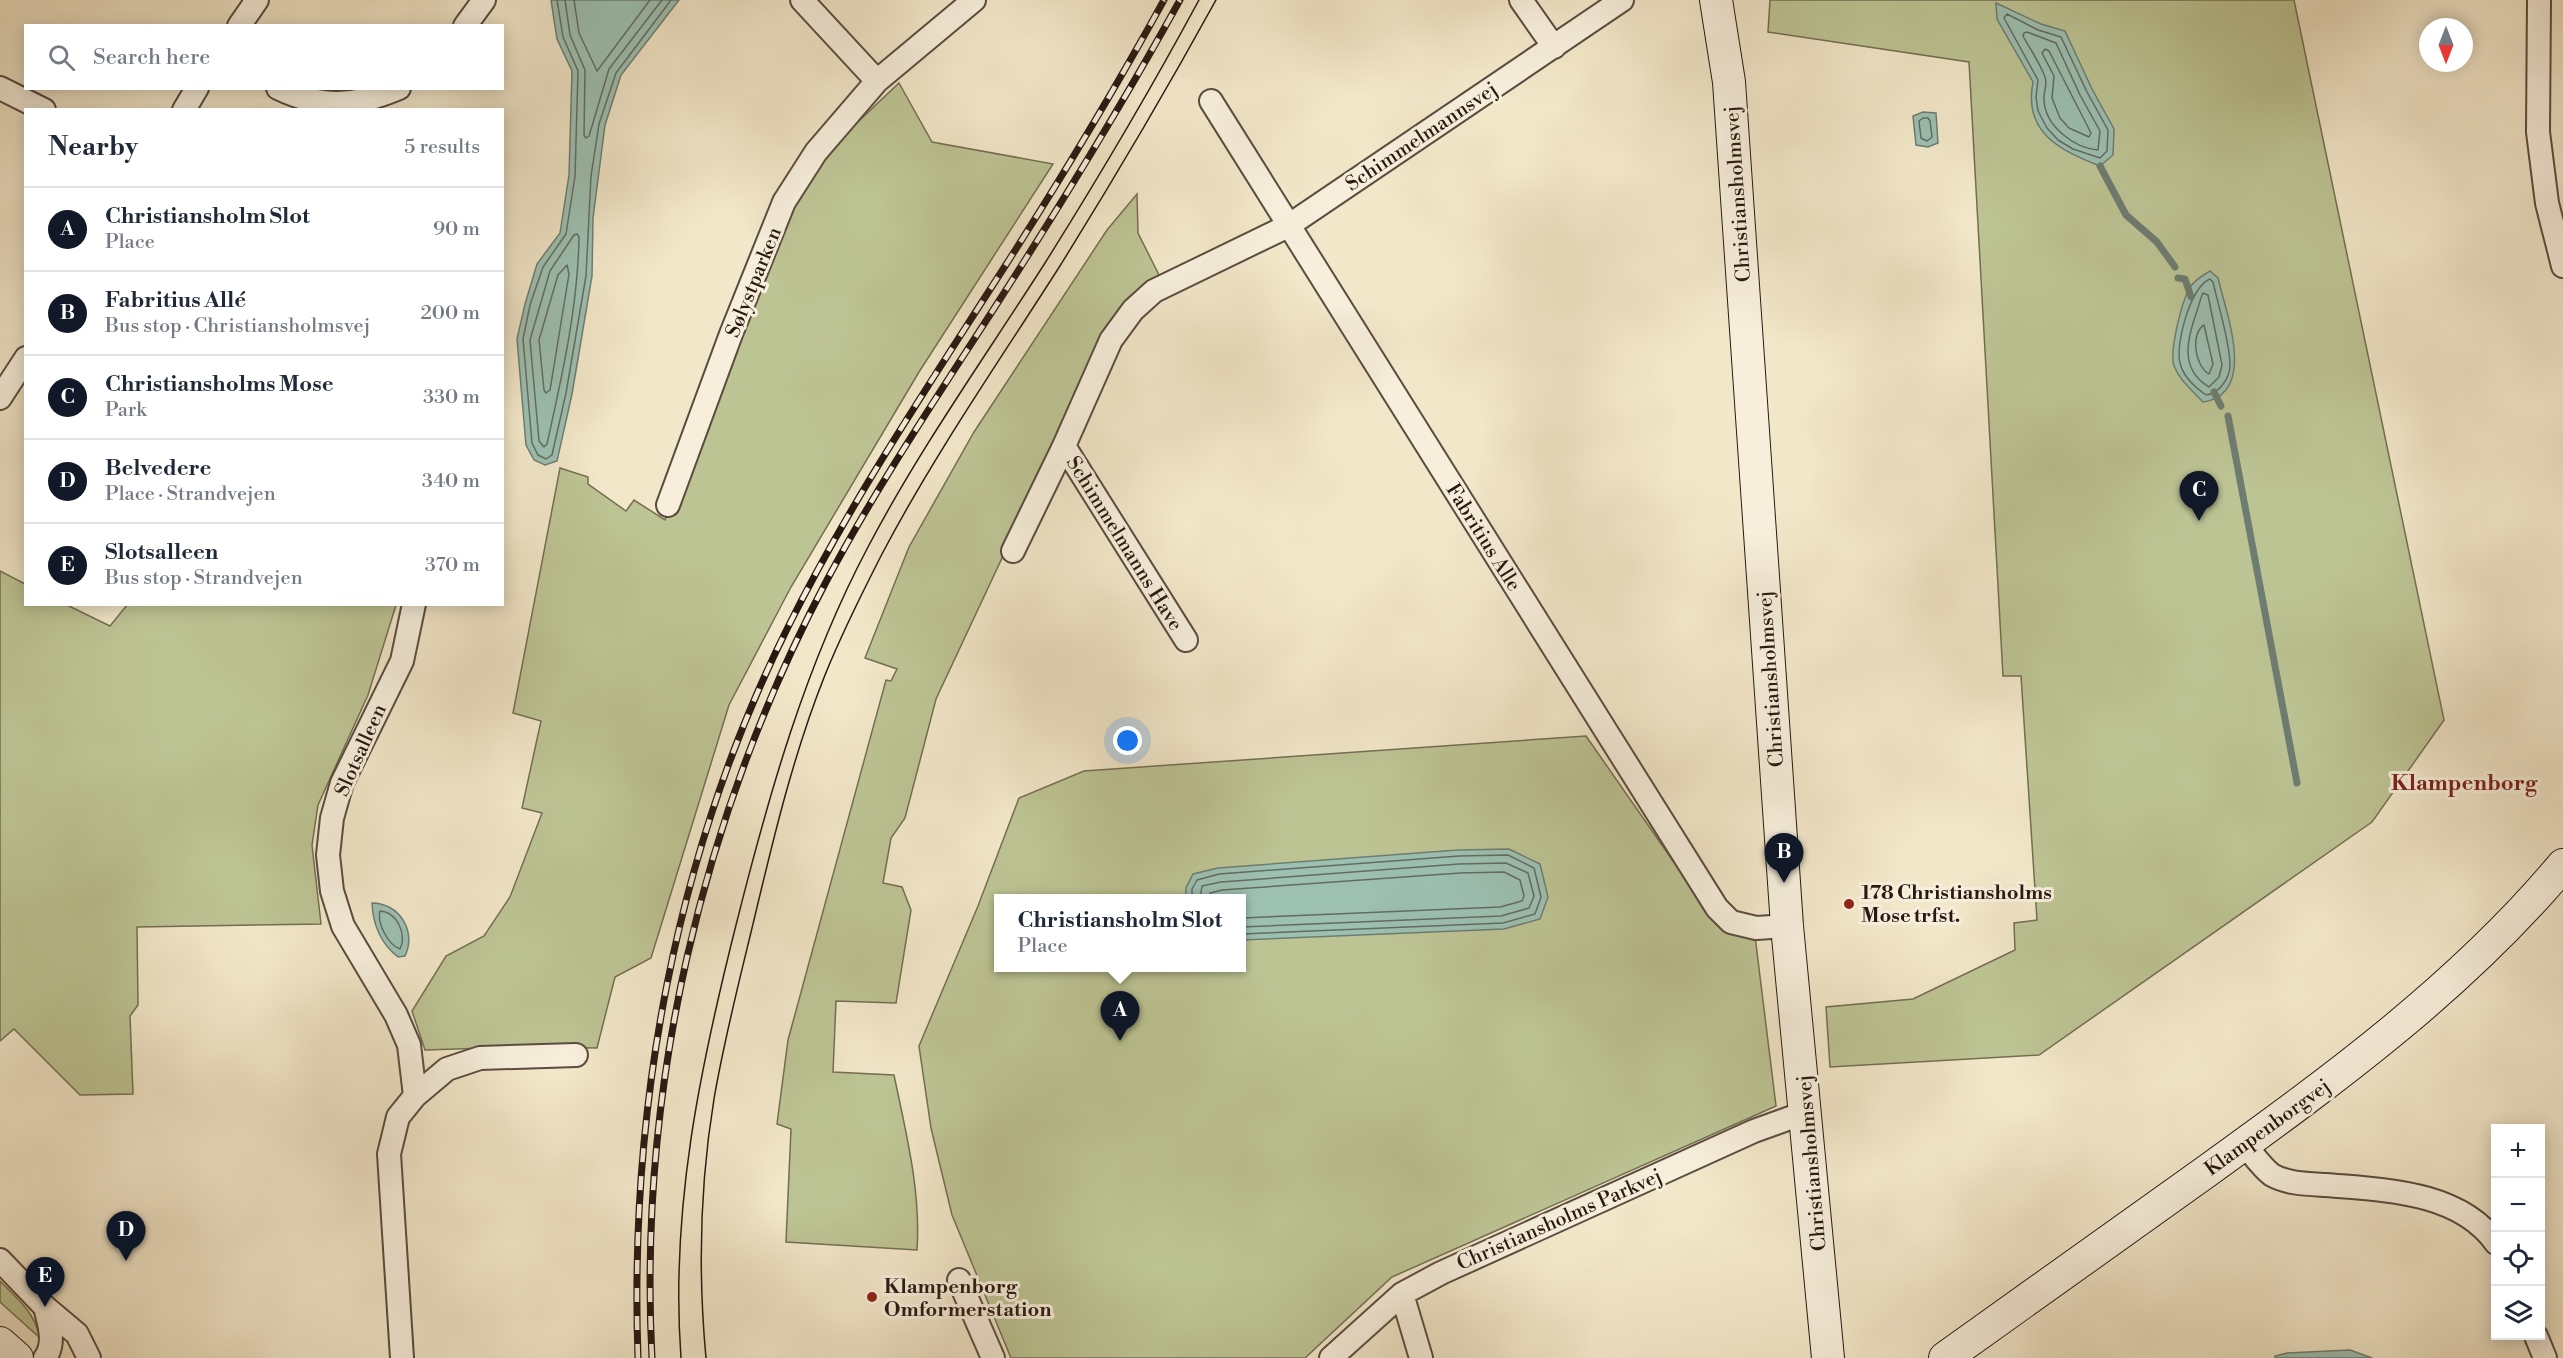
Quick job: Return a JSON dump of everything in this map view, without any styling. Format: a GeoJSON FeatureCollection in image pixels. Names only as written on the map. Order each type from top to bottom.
{"type":"FeatureCollection","features":[{"type":"Feature","properties":{"kind":"street"},"geometry":{"type":"LineString","coordinates":[[240,24],[257,0]]}},
{"type":"Feature","properties":{"kind":"street"},"geometry":{"type":"LineString","coordinates":[[466,24],[484,0]]}},
{"type":"Feature","properties":{"kind":"street"},"geometry":{"type":"LineString","coordinates":[[802,0],[877,81]]}},
{"type":"Feature","properties":{"kind":"street","name":"Sølystparken"},"geometry":{"type":"LineString","coordinates":[[668,505],[784,202],[816,152],[877,81],[974,0]]}},
{"type":"Feature","properties":{"kind":"street"},"geometry":{"type":"LineString","coordinates":[[1521,0],[1554,47]]}},
{"type":"Feature","properties":{"kind":"street","name":"Schimmelmannsvej"},"geometry":{"type":"LineString","coordinates":[[1288,226],[1622,0]]}},
{"type":"Feature","properties":{"kind":"street","name":"Christiansholmsvej"},"geometry":{"type":"LineString","coordinates":[[1716,0],[1729,82],[1787,926],[1807,1116],[1828,1358]]}},
{"type":"Feature","properties":{"kind":"street"},"geometry":{"type":"LineString","coordinates":[[2539,0],[2538,132],[2547,203],[2563,266]]}},
{"type":"Feature","properties":{"kind":"street"},"geometry":{"type":"LineString","coordinates":[[0,88],[40,108]]}},
{"type":"Feature","properties":{"kind":"street"},"geometry":{"type":"LineString","coordinates":[[185,108],[196,90]]}},
{"type":"Feature","properties":{"kind":"street"},"geometry":{"type":"LineString","coordinates":[[283,90],[312,102],[345,105],[376,98],[394,90]]}},
{"type":"Feature","properties":{"kind":"street","name":"Fabritius Alle"},"geometry":{"type":"LineString","coordinates":[[1210,100],[1717,908],[1731,922],[1756,927],[1787,926]]}},
{"type":"Feature","properties":{"kind":"street","name":"Schimmelmanns Have"},"geometry":{"type":"LineString","coordinates":[[1013,551],[1064,446],[1111,340],[1133,310],[1154,291],[1288,226]]}},
{"type":"Feature","properties":{"kind":"street"},"geometry":{"type":"LineString","coordinates":[[0,398],[24,361]]}},
{"type":"Feature","properties":{"kind":"street","name":"Schimmelmanns Have"},"geometry":{"type":"LineString","coordinates":[[1064,446],[1186,640]]}},
{"type":"Feature","properties":{"kind":"street","name":"Slotsalleen"},"geometry":{"type":"LineString","coordinates":[[414,606],[402,661],[342,783],[332,818],[328,855],[332,891],[343,926],[396,1015],[409,1045],[415,1096]]}},
{"type":"Feature","properties":{"kind":"street","name":"Klampenborgvej"},"geometry":{"type":"LineString","coordinates":[[1946,1358],[2339,1074],[2413,1013],[2488,945],[2563,865]]}},
{"type":"Feature","properties":{"kind":"street"},"geometry":{"type":"LineString","coordinates":[[402,1358],[389,1154],[398,1117],[415,1096],[447,1069],[480,1058],[576,1055]]}},
{"type":"Feature","properties":{"kind":"street","name":"Christiansholms Parkvej"},"geometry":{"type":"LineString","coordinates":[[1331,1358],[1401,1294],[1441,1273],[1754,1131],[1790,1118],[1807,1116]]}},
{"type":"Feature","properties":{"kind":"street"},"geometry":{"type":"LineString","coordinates":[[2244,1144],[2271,1174],[2295,1183],[2397,1191],[2433,1200],[2462,1214],[2487,1231],[2491,1237]]}},
{"type":"Feature","properties":{"kind":"street"},"geometry":{"type":"LineString","coordinates":[[0,1260],[45,1307],[77,1334],[88,1358]]}},
{"type":"Feature","properties":{"kind":"street"},"geometry":{"type":"LineString","coordinates":[[959,1280],[993,1358]]}},
{"type":"Feature","properties":{"kind":"street"},"geometry":{"type":"LineString","coordinates":[[1401,1294],[1422,1358]]}},
{"type":"Feature","properties":{"kind":"street"},"geometry":{"type":"LineString","coordinates":[[45,1307],[52,1333],[48,1354],[45,1358]]}},
{"type":"Feature","properties":{"kind":"street"},"geometry":{"type":"LineString","coordinates":[[2538,1340],[2545,1358]]}},
{"type":"Feature","properties":{"kind":"street"},"geometry":{"type":"LineString","coordinates":[[0,1343],[17,1358]]}},
{"type":"Feature","properties":{"kind":"green space"},"geometry":{"type":"Polygon","coordinates":[[[1770,0],[2294,0],[2444,720],[2372,822],[2039,1055],[1830,1067],[1826,1007],[1913,999],[2015,950],[2014,923],[2037,920],[2021,676],[2003,676],[1969,62],[1768,32],[1770,0]]]}},
{"type":"Feature","properties":{"kind":"green space"},"geometry":{"type":"Polygon","coordinates":[[[899,83],[932,142],[1053,164],[919,372],[791,587],[729,705],[651,958],[615,977],[597,1048],[518,1047],[425,1050],[412,1011],[446,956],[484,936],[510,897],[542,813],[522,808],[541,721],[513,713],[560,468],[588,477],[588,484],[626,511],[634,500],[665,520],[791,205],[824,154],[899,83]]]}},
{"type":"Feature","properties":{"kind":"green space"},"geometry":{"type":"Polygon","coordinates":[[[1137,194],[1138,233],[1161,279],[1056,443],[936,699],[905,818],[891,838],[883,883],[902,887],[911,910],[896,1003],[836,1001],[833,1072],[894,1075],[915,1184],[917,1250],[786,1242],[791,1129],[777,1124],[788,1040],[886,680],[891,681],[897,669],[865,658],[909,547],[974,432],[1107,230],[1137,194]]]}},
{"type":"Feature","properties":{"kind":"green space"},"geometry":{"type":"Polygon","coordinates":[[[0,571],[24,583],[24,606],[69,606],[110,626],[126,606],[396,606],[368,695],[318,805],[312,845],[321,924],[137,927],[138,1005],[130,1016],[133,1094],[80,1095],[14,1029],[0,1041],[0,571]]]}},
{"type":"Feature","properties":{"kind":"green space"},"geometry":{"type":"Polygon","coordinates":[[[1586,736],[1719,927],[1755,936],[1776,1106],[1392,1277],[1305,1358],[1011,1358],[952,1215],[931,1128],[919,1046],[978,906],[1019,798],[1084,771],[1586,736]]]}},
{"type":"Feature","properties":{"kind":"green space"},"geometry":{"type":"Polygon","coordinates":[[[0,1281],[30,1314],[40,1338],[0,1302],[0,1281]]]}},
{"type":"Feature","properties":{"kind":"water"},"geometry":{"type":"Polygon","coordinates":[[[551,0],[679,0],[621,75],[605,125],[593,218],[592,276],[572,394],[557,461],[545,465],[534,460],[526,445],[517,339],[537,264],[560,233],[569,175],[572,71],[557,39],[551,0]]]}},
{"type":"Feature","properties":{"kind":"water"},"geometry":{"type":"Polygon","coordinates":[[[1996,3],[2041,24],[2065,31],[2114,129],[2113,155],[2100,166],[2058,146],[2039,126],[2033,114],[2031,99],[2033,82],[1997,19],[1996,3]]]}},
{"type":"Feature","properties":{"kind":"water"},"geometry":{"type":"Polygon","coordinates":[[[1923,112],[1936,113],[1938,143],[1928,147],[1916,145],[1913,116],[1923,112]]]}},
{"type":"Feature","properties":{"kind":"water"},"geometry":{"type":"Polygon","coordinates":[[[2210,271],[2218,278],[2227,311],[2234,350],[2234,368],[2230,384],[2220,396],[2203,402],[2174,366],[2173,349],[2186,295],[2201,276],[2210,271]]]}},
{"type":"Feature","properties":{"kind":"water"},"geometry":{"type":"Polygon","coordinates":[[[1509,849],[1540,864],[1548,897],[1540,919],[1504,929],[1246,940],[1246,894],[1186,894],[1186,888],[1193,874],[1218,868],[1458,850],[1509,849]]]}},
{"type":"Feature","properties":{"kind":"water"},"geometry":{"type":"Polygon","coordinates":[[[372,903],[390,908],[403,920],[409,937],[405,956],[398,957],[382,940],[374,919],[372,903]]]}},
{"type":"Feature","properties":{"kind":"water"},"geometry":{"type":"Polygon","coordinates":[[[2350,1350],[2372,1358],[2275,1358],[2275,1356],[2287,1353],[2350,1350]]]}},
{"type":"Feature","properties":{"kind":"waterway"},"geometry":{"type":"LineString","coordinates":[[2100,166],[2126,215],[2157,242],[2175,267]]}},
{"type":"Feature","properties":{"kind":"waterway"},"geometry":{"type":"LineString","coordinates":[[2178,278],[2185,279],[2191,297]]}},
{"type":"Feature","properties":{"kind":"waterway"},"geometry":{"type":"LineString","coordinates":[[2214,392],[2221,406]]}},
{"type":"Feature","properties":{"kind":"waterway"},"geometry":{"type":"LineString","coordinates":[[2228,416],[2297,783]]}},
{"type":"Feature","properties":{"kind":"tram line"},"geometry":{"type":"LineString","coordinates":[[681,1358],[680,1248],[684,1194],[700,1086],[723,979],[762,827],[807,684],[846,592],[888,510],[931,438],[1085,198],[1199,0]]}},
{"type":"Feature","properties":{"kind":"tram line"},"geometry":{"type":"LineString","coordinates":[[706,1358],[703,1326],[702,1228],[706,1163],[714,1099],[732,1011],[776,829],[793,767],[825,675],[845,629],[902,517],[945,445],[1099,203],[1216,0]]}},
{"type":"Feature","properties":{"kind":"railway"},"geometry":{"type":"LineString","coordinates":[[638,1358],[637,1264],[642,1170],[652,1076],[667,983],[689,891],[716,801],[749,713],[788,627],[838,533],[893,442],[1028,231],[1127,67],[1164,0]]}},
{"type":"Feature","properties":{"kind":"railway"},"geometry":{"type":"LineString","coordinates":[[652,1358],[650,1257],[656,1156],[668,1056],[687,957],[713,860],[745,764],[783,671],[846,545],[908,442],[1067,193],[1180,0]]}},
{"type":"Feature","properties":{"kind":"place","name":"Christiansholms Mose"},"geometry":{"type":"Point","coordinates":[2199,521]}},
{"type":"Feature","properties":{"kind":"place","name":"Fabritius Allé"},"geometry":{"type":"Point","coordinates":[1784,883]}},
{"type":"Feature","properties":{"kind":"place","name":"178 Christiansholms Mose trfst."},"geometry":{"type":"Point","coordinates":[1849,904]}},
{"type":"Feature","properties":{"kind":"place","name":"Christiansholm Slot"},"geometry":{"type":"Point","coordinates":[1120,1041]}},
{"type":"Feature","properties":{"kind":"place","name":"Belvedere"},"geometry":{"type":"Point","coordinates":[126,1261]}},
{"type":"Feature","properties":{"kind":"place","name":"Klampenborg Omformerstation"},"geometry":{"type":"Point","coordinates":[872,1297]}},
{"type":"Feature","properties":{"kind":"place","name":"Slotsalleen"},"geometry":{"type":"Point","coordinates":[45,1307]}},
{"type":"Feature","properties":{"kind":"district","name":"Klampenborg"},"geometry":{"type":"Point","coordinates":[2464,782]}}]}
